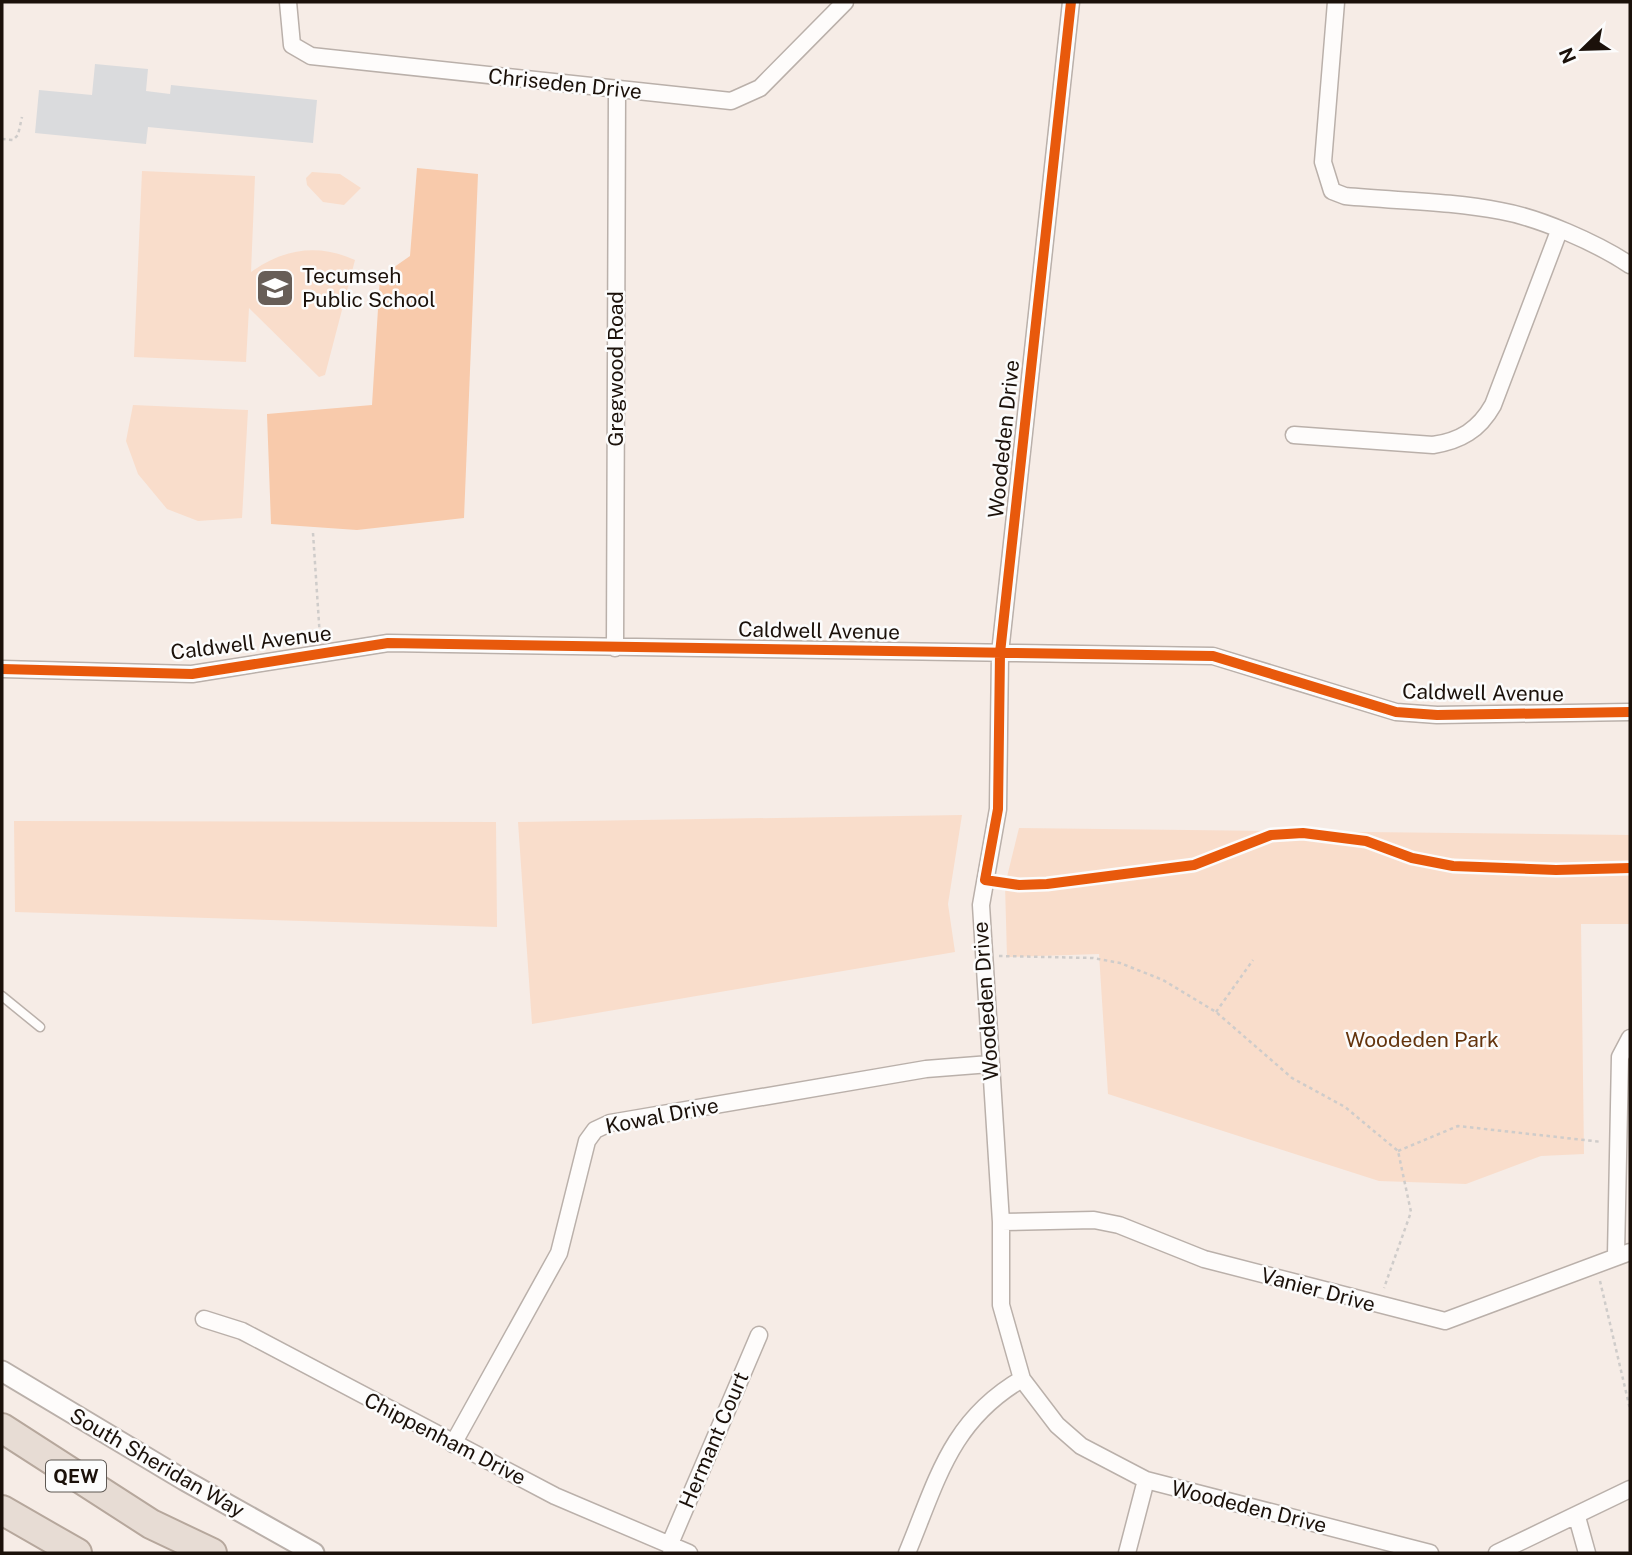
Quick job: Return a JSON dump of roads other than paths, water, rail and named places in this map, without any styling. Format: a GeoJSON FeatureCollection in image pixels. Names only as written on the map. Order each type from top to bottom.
{"type":"FeatureCollection","features":[{"type":"Feature","properties":{"kind":"highway","name":"QEW"},"geometry":{"type":"LineString","coordinates":[[2,1428],[151,1524],[212,1553]]}},
{"type":"Feature","properties":{"kind":"highway"},"geometry":{"type":"LineString","coordinates":[[2,1510],[76,1553]]}},
{"type":"Feature","properties":{"kind":"street","name":"Chriseden Drive"},"geometry":{"type":"LineString","coordinates":[[288,2],[292,45],[311,56],[617,91],[731,101],[761,88],[845,2]]}},
{"type":"Feature","properties":{"kind":"street","name":"Woodeden Drive"},"geometry":{"type":"LineString","coordinates":[[1072,2],[1000,653],[999,809],[981,905],[981,955],[1000,1222],[1001,1305],[1022,1379],[1058,1425],[1081,1446],[1146,1480],[1430,1553]]}},
{"type":"Feature","properties":{"kind":"street"},"geometry":{"type":"LineString","coordinates":[[1336,2],[1323,162],[1332,191],[1345,196],[1503,211],[1559,231],[1615,255],[1630,265]]}},
{"type":"Feature","properties":{"kind":"street","name":"Gregwood Road"},"geometry":{"type":"LineString","coordinates":[[615,648],[617,91]]}},
{"type":"Feature","properties":{"kind":"street"},"geometry":{"type":"LineString","coordinates":[[1294,435],[1433,445],[1452,442],[1471,432],[1486,418],[1493,405],[1559,231]]}},
{"type":"Feature","properties":{"kind":"street","name":"Caldwell Avenue"},"geometry":{"type":"LineString","coordinates":[[2,669],[192,674],[322,656],[388,643],[1213,656],[1396,712],[1437,715],[1630,712]]}},
{"type":"Feature","properties":{"kind":"street"},"geometry":{"type":"LineString","coordinates":[[1623,1253],[1619,1144],[1620,1058],[1630,1038]]}},
{"type":"Feature","properties":{"kind":"street","name":"Kowal Drive"},"geometry":{"type":"LineString","coordinates":[[453,1444],[559,1254],[572,1210],[583,1150],[595,1130],[610,1124],[926,1069],[990,1064]]}},
{"type":"Feature","properties":{"kind":"street","name":"Vanier Drive"},"geometry":{"type":"LineString","coordinates":[[1000,1222],[1094,1220],[1119,1225],[1203,1259],[1445,1321],[1623,1253]]}},
{"type":"Feature","properties":{"kind":"street","name":"Chippenham Drive"},"geometry":{"type":"LineString","coordinates":[[204,1319],[242,1331],[555,1496],[689,1553]]}},
{"type":"Feature","properties":{"kind":"street","name":"Hermant Court"},"geometry":{"type":"LineString","coordinates":[[669,1546],[759,1335]]}},
{"type":"Feature","properties":{"kind":"street","name":"South Sheridan Way"},"geometry":{"type":"LineString","coordinates":[[2,1371],[172,1474],[314,1553]]}},
{"type":"Feature","properties":{"kind":"street"},"geometry":{"type":"LineString","coordinates":[[907,1553],[951,1445],[996,1394],[1022,1379]]}},
{"type":"Feature","properties":{"kind":"street"},"geometry":{"type":"LineString","coordinates":[[1127,1553],[1146,1480]]}},
{"type":"Feature","properties":{"kind":"street"},"geometry":{"type":"LineString","coordinates":[[1497,1553],[1577,1517],[1630,1489]]}},
{"type":"Feature","properties":{"kind":"street"},"geometry":{"type":"LineString","coordinates":[[1577,1517],[1587,1553]]}},
{"type":"Feature","properties":{"kind":"lane"},"geometry":{"type":"LineString","coordinates":[[2,996],[40,1027]]}},
{"type":"Feature","properties":{"kind":"place","name":"Tecumseh Public School"},"geometry":{"type":"Point","coordinates":[275,288]}},
{"type":"Feature","properties":{"kind":"park label","name":"Woodeden Park"},"geometry":{"type":"Point","coordinates":[1422,1040]}}]}
